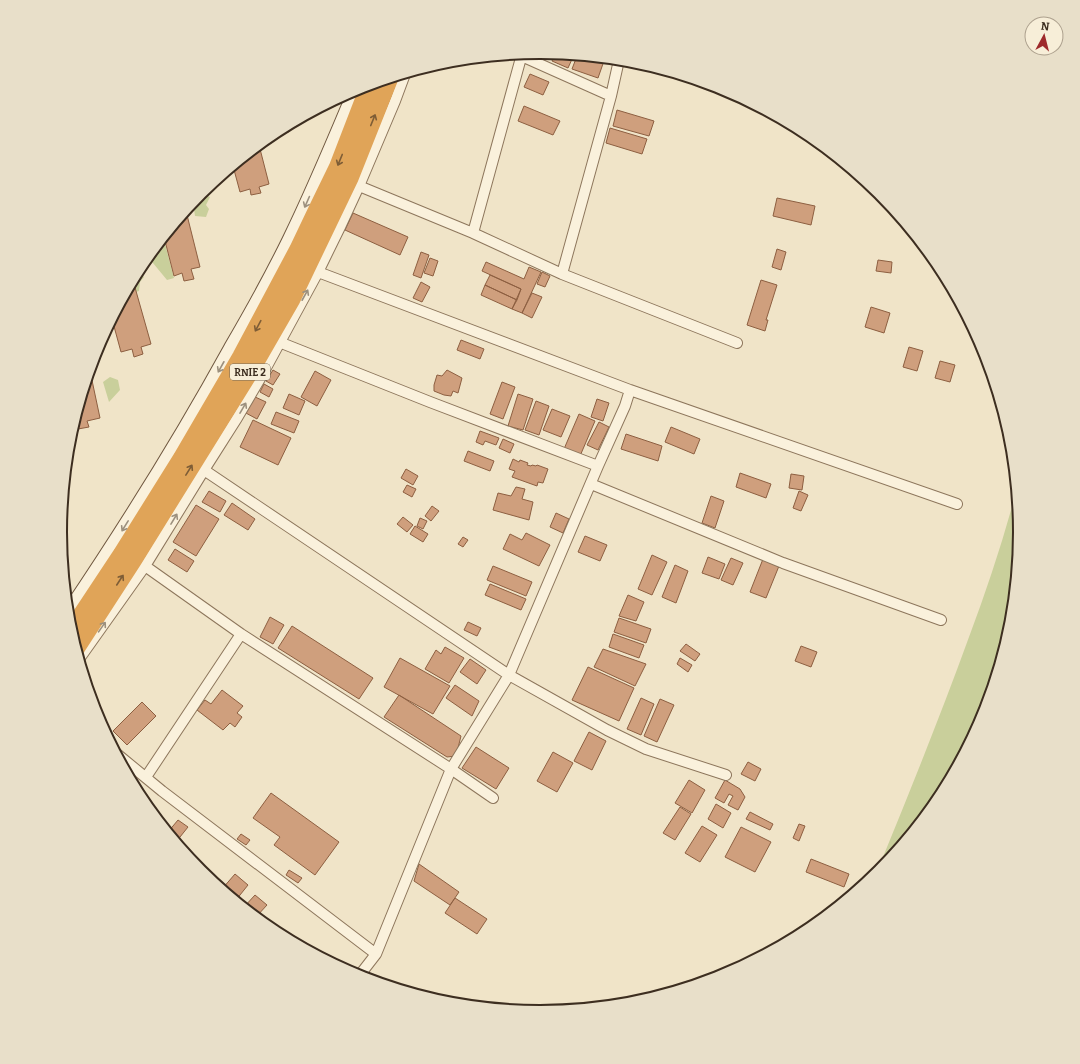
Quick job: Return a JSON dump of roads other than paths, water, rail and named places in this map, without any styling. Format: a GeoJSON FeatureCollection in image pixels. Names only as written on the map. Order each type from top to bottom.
{"type":"FeatureCollection","features":[{"type":"Feature","properties":{"kind":"highway","name":"RNIE 2"},"geometry":{"type":"LineString","coordinates":[[80,642],[133,560],[245,380],[291,300],[350,177],[386,85]]}},
{"type":"Feature","properties":{"kind":"highway","name":"RNIE 2"},"geometry":{"type":"LineString","coordinates":[[76,624],[178,465],[241,358],[298,250],[338,167],[367,92]]}},
{"type":"Feature","properties":{"kind":"street"},"geometry":{"type":"LineString","coordinates":[[530,59],[611,96]]}},
{"type":"Feature","properties":{"kind":"street"},"geometry":{"type":"LineString","coordinates":[[473,233],[519,60]]}},
{"type":"Feature","properties":{"kind":"street"},"geometry":{"type":"LineString","coordinates":[[562,274],[611,96],[618,66]]}},
{"type":"Feature","properties":{"kind":"street"},"geometry":{"type":"LineString","coordinates":[[83,654],[145,566],[261,377],[318,272],[359,186],[403,80]]}},
{"type":"Feature","properties":{"kind":"street"},"geometry":{"type":"LineString","coordinates":[[73,606],[112,548],[168,458],[258,300],[291,238],[352,98]]}},
{"type":"Feature","properties":{"kind":"street"},"geometry":{"type":"LineString","coordinates":[[359,186],[473,233],[562,274],[737,343]]}},
{"type":"Feature","properties":{"kind":"street"},"geometry":{"type":"LineString","coordinates":[[318,272],[630,390],[957,504]]}},
{"type":"Feature","properties":{"kind":"street"},"geometry":{"type":"LineString","coordinates":[[279,342],[430,402],[598,466]]}},
{"type":"Feature","properties":{"kind":"street"},"geometry":{"type":"LineString","coordinates":[[363,971],[376,954],[451,769],[509,676],[625,406],[630,390]]}},
{"type":"Feature","properties":{"kind":"street"},"geometry":{"type":"LineString","coordinates":[[204,470],[509,676],[607,730],[646,749],[726,775]]}},
{"type":"Feature","properties":{"kind":"street"},"geometry":{"type":"LineString","coordinates":[[591,484],[784,563],[941,620]]}},
{"type":"Feature","properties":{"kind":"street"},"geometry":{"type":"LineString","coordinates":[[145,566],[241,634],[451,769],[493,798]]}},
{"type":"Feature","properties":{"kind":"street"},"geometry":{"type":"LineString","coordinates":[[146,777],[241,634]]}},
{"type":"Feature","properties":{"kind":"street"},"geometry":{"type":"LineString","coordinates":[[127,762],[162,791],[376,954]]}}]}
